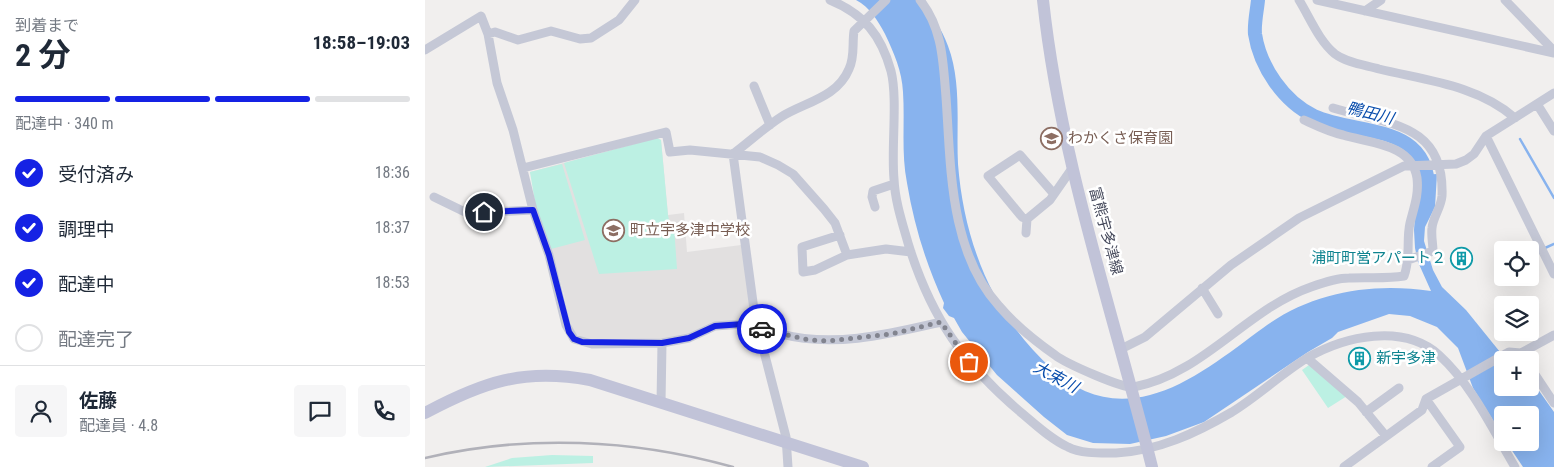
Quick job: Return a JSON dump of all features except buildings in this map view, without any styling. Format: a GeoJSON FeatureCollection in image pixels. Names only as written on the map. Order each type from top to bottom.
{"type":"FeatureCollection","features":[{"type":"Feature","properties":{"kind":"main road","name":"富熊宇多津線"},"geometry":{"type":"LineString","coordinates":[[1043,0],[1055,84],[1073,167],[1152,467]]}},
{"type":"Feature","properties":{"kind":"main road"},"geometry":{"type":"LineString","coordinates":[[425,413],[475,389],[519,376],[558,376],[587,380],[863,467]]}},
{"type":"Feature","properties":{"kind":"street"},"geometry":{"type":"LineString","coordinates":[[488,34],[495,32],[517,40],[551,31],[580,39],[591,38],[619,20],[635,0]]}},
{"type":"Feature","properties":{"kind":"street"},"geometry":{"type":"LineString","coordinates":[[830,0],[867,19],[891,73],[894,184],[911,252],[927,297],[941,322],[969,362],[999,393],[1038,427],[1069,448],[1107,453],[1147,447],[1197,430],[1234,410],[1307,358],[1327,349],[1362,338],[1401,337],[1415,340],[1428,347],[1461,380],[1515,467]]}},
{"type":"Feature","properties":{"kind":"street"},"geometry":{"type":"LineString","coordinates":[[733,154],[783,115],[827,95],[839,84],[849,70],[853,53],[854,31],[886,0]]}},
{"type":"Feature","properties":{"kind":"street"},"geometry":{"type":"LineString","coordinates":[[920,0],[927,8],[940,39],[951,167],[959,218],[971,261],[980,280],[997,305],[1012,320],[1065,363],[1132,389],[1168,375],[1198,359],[1267,308],[1310,287],[1346,278],[1404,276],[1408,260],[1409,225],[1417,198],[1417,177],[1413,166],[1391,147],[1325,130],[1304,120]]}},
{"type":"Feature","properties":{"kind":"street"},"geometry":{"type":"LineString","coordinates":[[1299,0],[1326,45],[1337,55],[1356,63],[1425,78],[1459,88],[1503,108],[1515,118]]}},
{"type":"Feature","properties":{"kind":"street"},"geometry":{"type":"LineString","coordinates":[[1317,0],[1554,52]]}},
{"type":"Feature","properties":{"kind":"street"},"geometry":{"type":"LineString","coordinates":[[1365,11],[1381,0]]}},
{"type":"Feature","properties":{"kind":"street"},"geometry":{"type":"LineString","coordinates":[[1505,0],[1554,52]]}},
{"type":"Feature","properties":{"kind":"street"},"geometry":{"type":"LineString","coordinates":[[425,50],[481,16],[488,34],[497,83],[523,168],[533,210],[549,255],[566,325],[574,339],[592,344],[662,343],[689,338],[715,326],[757,323]]}},
{"type":"Feature","properties":{"kind":"street"},"geometry":{"type":"LineString","coordinates":[[754,86],[770,124]]}},
{"type":"Feature","properties":{"kind":"street"},"geometry":{"type":"LineString","coordinates":[[1121,349],[1145,338],[1203,288],[1299,218],[1376,178],[1404,166],[1466,160],[1474,154],[1486,136],[1554,93]]}},
{"type":"Feature","properties":{"kind":"street"},"geometry":{"type":"LineString","coordinates":[[1537,104],[1554,131]]}},
{"type":"Feature","properties":{"kind":"street"},"geometry":{"type":"LineString","coordinates":[[1333,108],[1403,126],[1427,144],[1440,164],[1442,195],[1431,228],[1433,252],[1408,260]]}},
{"type":"Feature","properties":{"kind":"street"},"geometry":{"type":"LineString","coordinates":[[523,168],[666,132],[669,152],[690,150],[760,157],[793,174],[830,216],[847,255]]}},
{"type":"Feature","properties":{"kind":"street"},"geometry":{"type":"LineString","coordinates":[[1486,136],[1554,274]]}},
{"type":"Feature","properties":{"kind":"street"},"geometry":{"type":"LineString","coordinates":[[733,154],[757,323],[788,443],[788,467]]}},
{"type":"Feature","properties":{"kind":"street"},"geometry":{"type":"LineString","coordinates":[[1027,219],[1022,217],[988,176],[1020,155],[1054,194]]}},
{"type":"Feature","properties":{"kind":"street"},"geometry":{"type":"LineString","coordinates":[[1026,233],[1027,219],[1054,194],[1073,167]]}},
{"type":"Feature","properties":{"kind":"street"},"geometry":{"type":"LineString","coordinates":[[875,207],[873,191],[894,184]]}},
{"type":"Feature","properties":{"kind":"street"},"geometry":{"type":"LineString","coordinates":[[434,197],[467,213],[533,210]]}},
{"type":"Feature","properties":{"kind":"street"},"geometry":{"type":"LineString","coordinates":[[840,236],[802,247],[803,272],[815,270],[847,255],[886,249],[911,252]]}},
{"type":"Feature","properties":{"kind":"street"},"geometry":{"type":"LineString","coordinates":[[1203,288],[1218,314]]}},
{"type":"Feature","properties":{"kind":"street"},"geometry":{"type":"LineString","coordinates":[[757,323],[762,329],[785,335],[809,340],[829,341],[891,334],[941,322]]}},
{"type":"Feature","properties":{"kind":"street"},"geometry":{"type":"LineString","coordinates":[[1530,351],[1554,335]]}},
{"type":"Feature","properties":{"kind":"street"},"geometry":{"type":"LineString","coordinates":[[661,403],[662,343]]}},
{"type":"Feature","properties":{"kind":"street"},"geometry":{"type":"LineString","coordinates":[[1307,358],[1349,393],[1386,436]]}},
{"type":"Feature","properties":{"kind":"street"},"geometry":{"type":"LineString","coordinates":[[1344,467],[1422,410],[1426,399],[1494,361]]}},
{"type":"Feature","properties":{"kind":"street"},"geometry":{"type":"LineString","coordinates":[[1539,380],[1554,403]]}},
{"type":"Feature","properties":{"kind":"street"},"geometry":{"type":"LineString","coordinates":[[1366,412],[1399,388]]}},
{"type":"Feature","properties":{"kind":"street"},"geometry":{"type":"LineString","coordinates":[[1426,399],[1460,447],[1432,467]]}},
{"type":"Feature","properties":{"kind":"shaded area","name":"町立宇多津中学校"},"geometry":{"type":"Polygon","coordinates":[[[657,138],[661,140],[668,215],[684,213],[687,252],[741,245],[753,320],[670,340],[579,339],[569,324],[564,295],[530,172],[657,138]]]}},
{"type":"Feature","properties":{"kind":"green space"},"geometry":{"type":"Polygon","coordinates":[[[657,138],[661,140],[668,215],[670,225],[674,226],[677,269],[599,274],[564,163],[657,138]]]}},
{"type":"Feature","properties":{"kind":"green space"},"geometry":{"type":"Polygon","coordinates":[[[562,164],[585,240],[551,249],[536,208],[530,172],[562,164]]]}},
{"type":"Feature","properties":{"kind":"green space"},"geometry":{"type":"Polygon","coordinates":[[[1309,365],[1347,396],[1328,408],[1302,370],[1309,365]]]}},
{"type":"Feature","properties":{"kind":"green space"},"geometry":{"type":"Polygon","coordinates":[[[552,455],[593,456],[593,463],[485,467],[512,458],[552,455]]]}},
{"type":"Feature","properties":{"kind":"water","name":"大束川"},"geometry":{"type":"Polygon","coordinates":[[[856,0],[921,0],[946,40],[957,89],[958,164],[961,193],[975,249],[985,276],[1013,326],[1031,348],[1063,378],[1098,396],[1123,399],[1150,395],[1180,384],[1195,376],[1282,316],[1322,298],[1365,289],[1387,288],[1431,291],[1418,262],[1414,230],[1418,175],[1437,174],[1435,207],[1425,227],[1424,241],[1433,270],[1442,287],[1466,310],[1499,351],[1494,351],[1494,396],[1539,396],[1539,391],[1554,412],[1554,467],[1523,467],[1512,451],[1539,451],[1539,406],[1494,406],[1494,422],[1473,388],[1458,348],[1437,327],[1410,316],[1389,314],[1338,332],[1332,338],[1204,422],[1166,436],[1130,444],[1093,443],[1067,435],[997,375],[962,332],[954,318],[949,316],[943,308],[944,303],[926,259],[917,229],[905,172],[903,92],[899,69],[885,34],[873,15],[856,0]]]}},
{"type":"Feature","properties":{"kind":"waterway","name":"鴨田川"},"geometry":{"type":"LineString","coordinates":[[1258,0],[1255,21],[1255,34],[1258,46],[1268,71],[1283,93],[1303,110],[1314,116],[1389,135],[1405,142],[1417,153],[1426,169],[1428,192]]}},
{"type":"Feature","properties":{"kind":"waterway"},"geometry":{"type":"LineString","coordinates":[[1520,139],[1554,198]]}},
{"type":"Feature","properties":{"kind":"waterway"},"geometry":{"type":"LineString","coordinates":[[1545,248],[1554,244]]}},
{"type":"Feature","properties":{"kind":"railway"},"geometry":{"type":"LineString","coordinates":[[425,458],[463,450],[502,445],[580,443],[657,450],[733,467]]}},
{"type":"Feature","properties":{"kind":"way so far"},"geometry":{"type":"LineString","coordinates":[[762,329],[809,340],[829,341],[891,334],[941,322],[969,362]]}},
{"type":"Feature","properties":{"kind":"place","name":"わかくさ保育園"},"geometry":{"type":"Point","coordinates":[1052,138]}},
{"type":"Feature","properties":{"kind":"place","name":"町立宇多津中学校"},"geometry":{"type":"Point","coordinates":[614,230]}},
{"type":"Feature","properties":{"kind":"place","name":"浦町町営アパート２"},"geometry":{"type":"Point","coordinates":[1462,258]}},
{"type":"Feature","properties":{"kind":"place","name":"新宇多津"},"geometry":{"type":"Point","coordinates":[1360,358]}},
{"type":"Feature","properties":{"kind":"route"},"geometry":{"type":"LineString","coordinates":[[484,212],[533,210],[561,296],[566,325],[574,339],[592,344],[662,343],[689,338],[715,326],[757,323],[762,329]]}}]}
